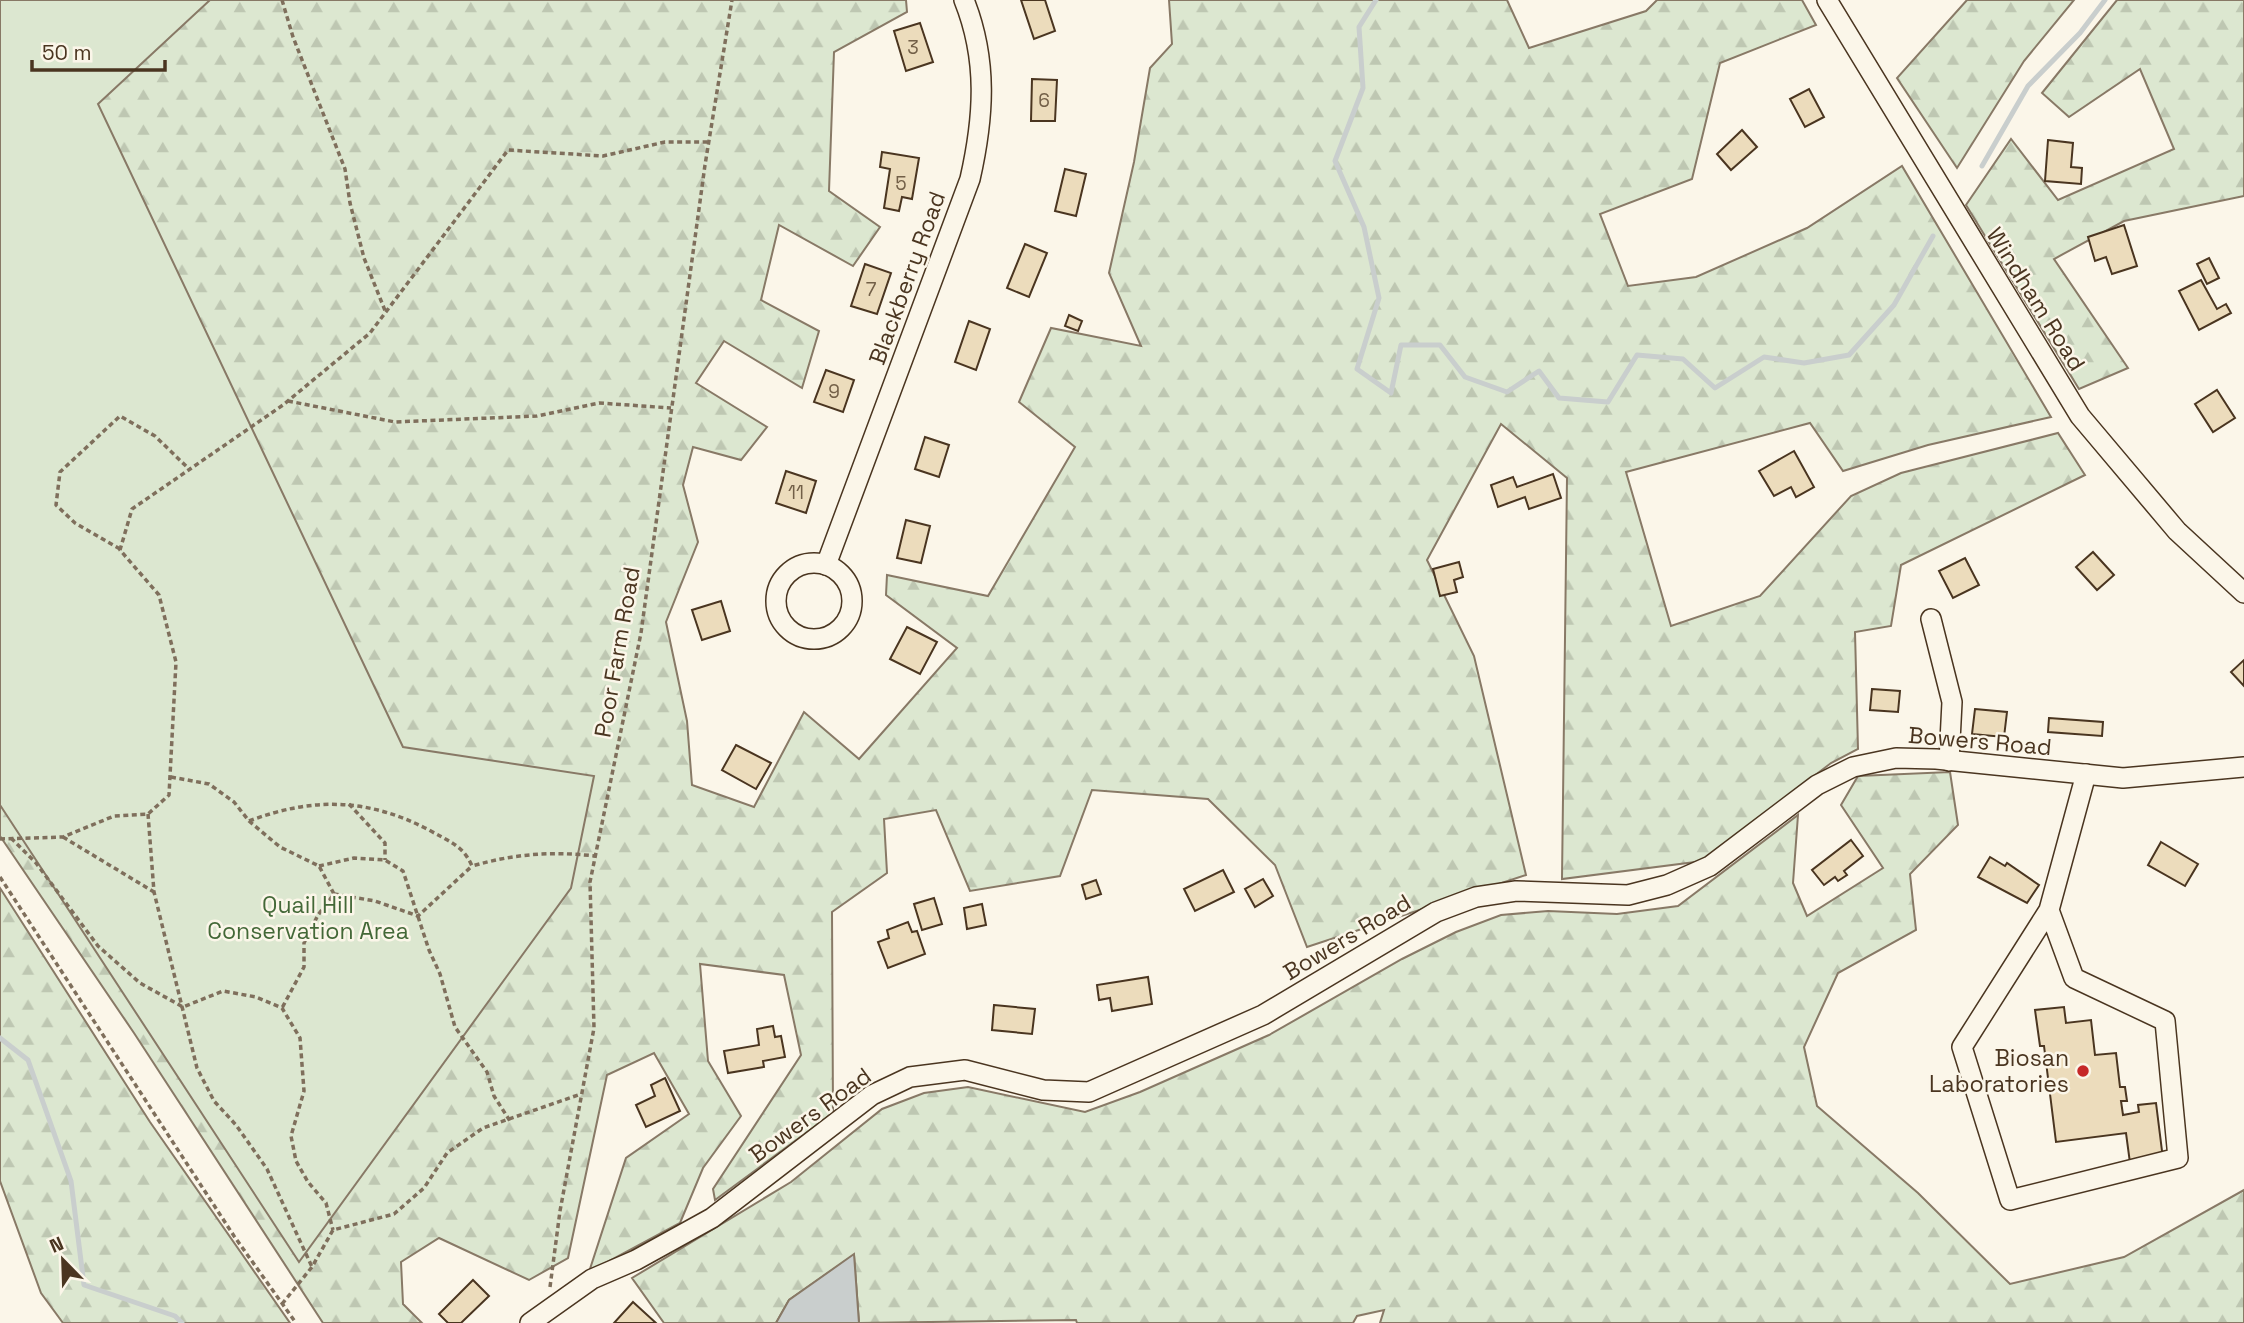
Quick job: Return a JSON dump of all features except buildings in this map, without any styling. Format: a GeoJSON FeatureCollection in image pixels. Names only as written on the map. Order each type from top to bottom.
{"type":"FeatureCollection","features":[{"type":"Feature","properties":{"kind":"street","name":"Blackberry Road"},"geometry":{"type":"LineString","coordinates":[[826,565],[970,179],[980,136],[983,96],[980,52],[964,0]]}},
{"type":"Feature","properties":{"kind":"street","name":"Windham Road"},"geometry":{"type":"LineString","coordinates":[[1827,0],[2080,416],[2177,531],[2244,593]]}},
{"type":"Feature","properties":{"kind":"street"},"geometry":{"type":"LineString","coordinates":[[1931,619],[1952,702],[1949,761]]}},
{"type":"Feature","properties":{"kind":"street","name":"Bowers Road"},"geometry":{"type":"LineString","coordinates":[[530,1323],[593,1279],[636,1260],[712,1218],[872,1095],[910,1077],[965,1070],[1043,1090],[1089,1092],[1262,1015],[1436,912],[1476,897],[1516,891],[1628,895],[1667,885],[1710,866],[1817,785],[1853,767],[1896,758],[2123,778],[2244,767]]}},
{"type":"Feature","properties":{"kind":"street"},"geometry":{"type":"LineString","coordinates":[[2049,910],[2074,978],[2165,1021],[2178,1158],[2010,1200],[1962,1047],[2049,910],[2086,774]]}},
{"type":"Feature","properties":{"kind":"path"},"geometry":{"type":"LineString","coordinates":[[282,0],[293,37],[345,169],[364,258],[386,313]]}},
{"type":"Feature","properties":{"kind":"path","name":"Poor Farm Road"},"geometry":{"type":"LineString","coordinates":[[547,1310],[560,1211],[593,1028],[590,882],[641,633],[708,142],[733,0]]}},
{"type":"Feature","properties":{"kind":"path"},"geometry":{"type":"LineString","coordinates":[[120,550],[132,509],[288,401],[370,332],[508,150],[603,156],[665,142],[708,142]]}},
{"type":"Feature","properties":{"kind":"path"},"geometry":{"type":"LineString","coordinates":[[288,401],[395,422],[537,416],[599,403],[671,408]]}},
{"type":"Feature","properties":{"kind":"path"},"geometry":{"type":"LineString","coordinates":[[0,839],[63,837],[114,816],[148,814],[169,795],[176,662],[159,595],[120,550],[75,523],[56,505],[60,472],[120,416],[155,436],[189,469]]}},
{"type":"Feature","properties":{"kind":"path"},"geometry":{"type":"LineString","coordinates":[[171,777],[209,784],[234,803],[249,821],[280,847],[319,866],[334,894]]}},
{"type":"Feature","properties":{"kind":"path"},"geometry":{"type":"LineString","coordinates":[[249,821],[286,807],[347,802],[411,821],[464,849],[472,866]]}},
{"type":"Feature","properties":{"kind":"path"},"geometry":{"type":"LineString","coordinates":[[347,802],[385,843],[385,860]]}},
{"type":"Feature","properties":{"kind":"path"},"geometry":{"type":"LineString","coordinates":[[148,814],[154,892],[197,1068],[214,1101],[236,1125],[267,1169],[312,1268]]}},
{"type":"Feature","properties":{"kind":"path"},"geometry":{"type":"LineString","coordinates":[[10,837],[36,863],[98,946],[140,983],[183,1007]]}},
{"type":"Feature","properties":{"kind":"path"},"geometry":{"type":"LineString","coordinates":[[63,837],[154,892]]}},
{"type":"Feature","properties":{"kind":"path"},"geometry":{"type":"LineString","coordinates":[[418,916],[472,866],[511,855],[559,852],[596,856]]}},
{"type":"Feature","properties":{"kind":"path"},"geometry":{"type":"LineString","coordinates":[[319,866],[354,858],[385,860],[403,871],[440,974],[455,1027],[487,1072],[495,1096],[510,1121]]}},
{"type":"Feature","properties":{"kind":"path"},"geometry":{"type":"LineString","coordinates":[[0,877],[281,1305],[296,1323]]}},
{"type":"Feature","properties":{"kind":"path"},"geometry":{"type":"LineString","coordinates":[[334,894],[375,901],[418,916]]}},
{"type":"Feature","properties":{"kind":"path"},"geometry":{"type":"LineString","coordinates":[[282,1008],[304,968],[304,943],[318,915],[334,894]]}},
{"type":"Feature","properties":{"kind":"path"},"geometry":{"type":"LineString","coordinates":[[183,1007],[223,991],[256,997],[282,1008],[300,1038],[304,1091],[291,1136],[296,1161],[307,1182],[326,1203],[334,1230]]}},
{"type":"Feature","properties":{"kind":"path"},"geometry":{"type":"LineString","coordinates":[[281,1305],[312,1268],[334,1230],[394,1214],[424,1188],[447,1153],[483,1128],[510,1121],[581,1094]]}},
{"type":"Feature","properties":{"kind":"green space","name":"Quail Hill Conservation Area"},"geometry":{"type":"Polygon","coordinates":[[[0,0],[210,0],[98,104],[403,747],[594,776],[571,888],[299,1262],[0,805],[0,0]]]}},
{"type":"Feature","properties":{"kind":"green space"},"geometry":{"type":"Polygon","coordinates":[[[71,0],[906,0],[907,12],[834,52],[829,191],[880,227],[853,266],[779,225],[761,300],[819,331],[802,388],[724,341],[696,383],[767,427],[741,460],[693,447],[683,485],[698,542],[666,622],[687,721],[692,785],[754,807],[804,712],[859,759],[957,648],[886,595],[887,575],[988,596],[1075,447],[1019,402],[1051,328],[1141,346],[1109,273],[1134,162],[1150,68],[1172,44],[1169,0],[1507,0],[1529,48],[1646,11],[1657,0],[1802,0],[1816,25],[1720,63],[1692,179],[1600,214],[1628,286],[1696,277],[1807,228],[1902,166],[2051,417],[1928,445],[1843,471],[1810,423],[1626,472],[1671,626],[1760,596],[1851,496],[1901,473],[2058,433],[2085,475],[1901,565],[1891,626],[1855,632],[1858,749],[1831,763],[1703,861],[1562,879],[1567,478],[1501,424],[1427,560],[1474,656],[1526,875],[1307,947],[1275,865],[1208,799],[1092,790],[1060,876],[970,891],[936,810],[884,819],[887,873],[832,912],[833,1113],[715,1200],[713,1189],[801,1055],[784,975],[700,964],[708,1061],[741,1116],[703,1168],[680,1223],[589,1272],[626,1158],[689,1114],[654,1053],[607,1075],[568,1258],[529,1280],[439,1238],[401,1262],[403,1304],[422,1323],[323,1323],[134,1033],[0,836],[0,164],[71,0]]]}},
{"type":"Feature","properties":{"kind":"green space"},"geometry":{"type":"Polygon","coordinates":[[[1967,0],[2074,0],[2024,61],[1957,168],[1897,78],[1967,0]]]}},
{"type":"Feature","properties":{"kind":"green space"},"geometry":{"type":"Polygon","coordinates":[[[2117,0],[2244,0],[2244,196],[2124,221],[2054,259],[2128,368],[2079,389],[1966,205],[2011,139],[2058,200],[2174,149],[2140,69],[2069,117],[2042,93],[2117,0]]]}},
{"type":"Feature","properties":{"kind":"green space"},"geometry":{"type":"Polygon","coordinates":[[[1950,772],[1958,825],[1910,874],[1916,930],[1838,973],[1804,1047],[1817,1106],[1918,1193],[2010,1284],[2124,1257],[2244,1190],[2244,1323],[1380,1323],[1384,1310],[1357,1316],[1353,1323],[1077,1323],[1076,1320],[859,1323],[854,1255],[789,1300],[776,1323],[664,1323],[632,1278],[791,1182],[882,1109],[924,1093],[968,1087],[1085,1112],[1140,1092],[1269,1035],[1402,959],[1456,932],[1501,915],[1548,911],[1617,914],[1678,906],[1798,815],[1793,883],[1807,916],[1883,868],[1841,805],[1858,776],[1950,772]]]}},
{"type":"Feature","properties":{"kind":"green space"},"geometry":{"type":"Polygon","coordinates":[[[0,888],[150,1122],[290,1323],[63,1323],[41,1293],[0,1181],[0,888]]]}},
{"type":"Feature","properties":{"kind":"shaded area"},"geometry":{"type":"Polygon","coordinates":[[[854,1254],[859,1323],[776,1323],[789,1300],[854,1254]]]}},
{"type":"Feature","properties":{"kind":"waterway"},"geometry":{"type":"LineString","coordinates":[[1376,0],[1359,27],[1363,88],[1335,161],[1364,227],[1379,298],[1357,369],[1391,393],[1401,345],[1440,345],[1465,377],[1507,392],[1539,371],[1559,398],[1608,402],[1637,355],[1683,359],[1715,388],[1764,357],[1804,363],[1849,355],[1894,305],[1933,236]]}},
{"type":"Feature","properties":{"kind":"waterway"},"geometry":{"type":"LineString","coordinates":[[1982,166],[2028,86],[2080,33],[2105,0]]}},
{"type":"Feature","properties":{"kind":"waterway"},"geometry":{"type":"LineString","coordinates":[[0,1038],[28,1060],[71,1181],[84,1285],[175,1316],[182,1323]]}},
{"type":"Feature","properties":{"kind":"place","name":"Biosan Laboratories"},"geometry":{"type":"Point","coordinates":[2083,1071]}}]}
